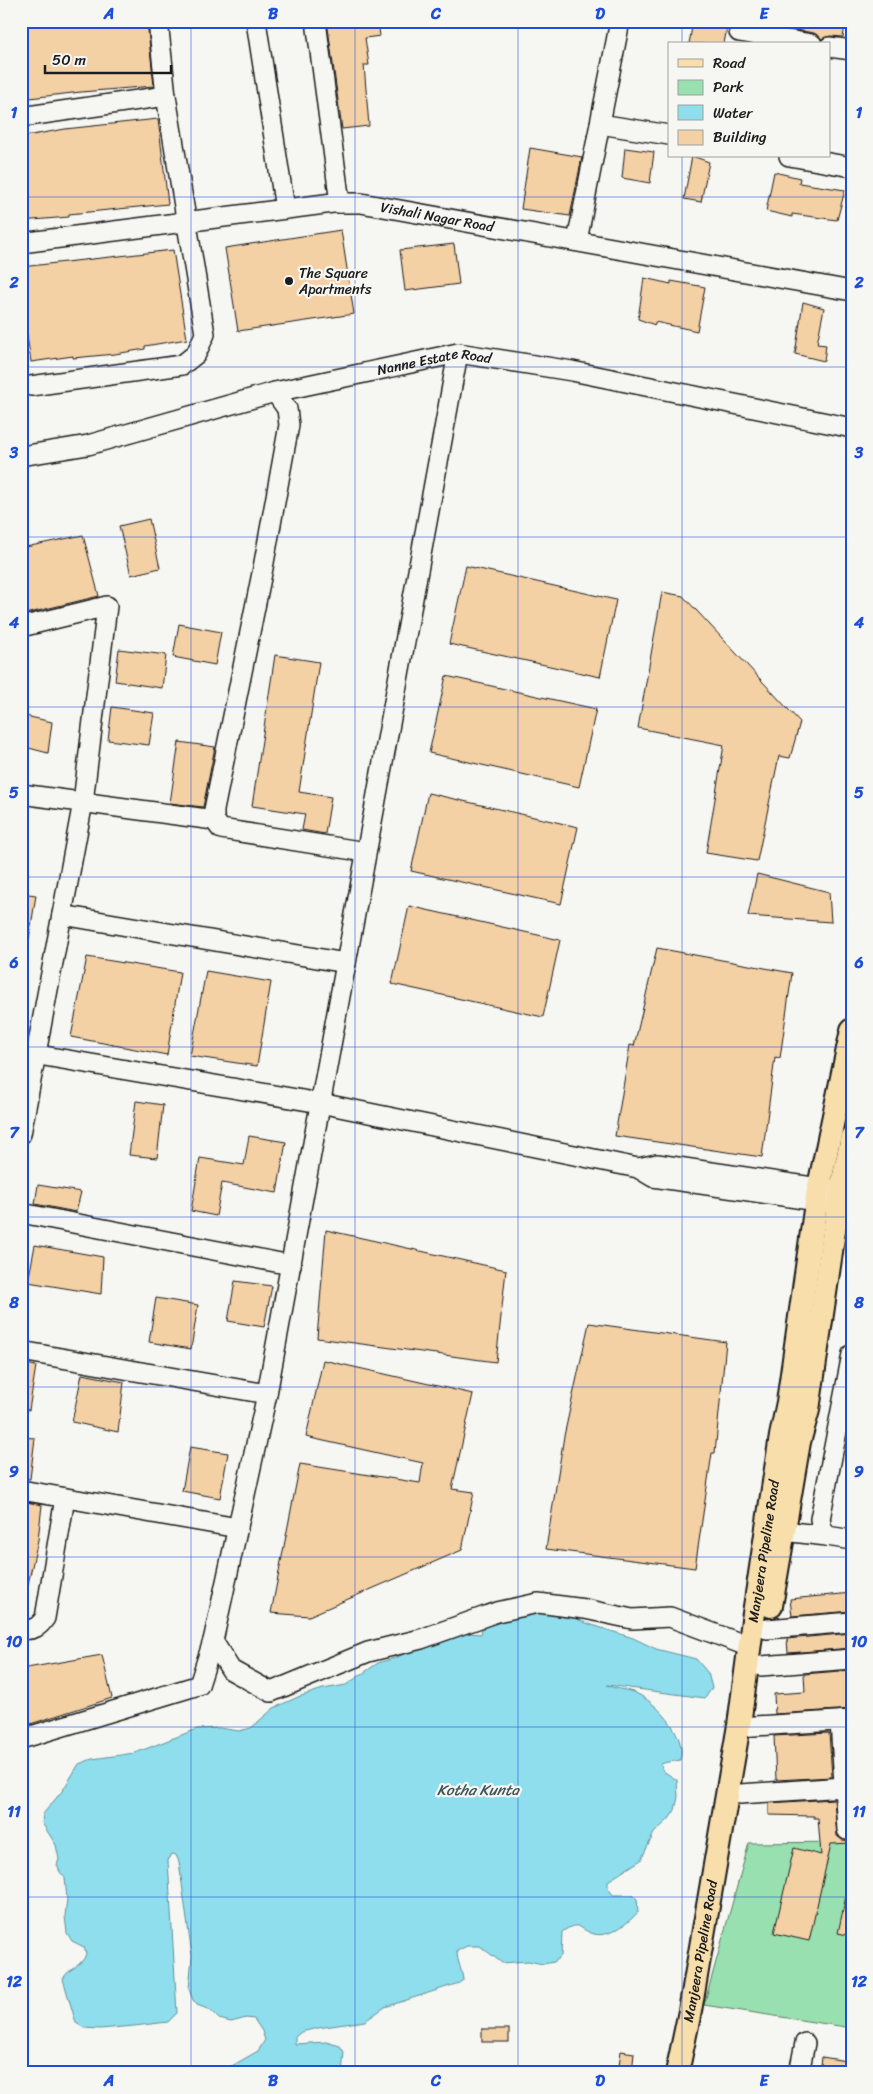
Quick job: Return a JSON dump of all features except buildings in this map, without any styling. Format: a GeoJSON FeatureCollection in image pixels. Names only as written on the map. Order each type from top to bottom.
{"type":"FeatureCollection","features":[{"type":"Feature","properties":{"kind":"main road","name":"Manjeera Pipeline Road"},"geometry":{"type":"LineString","coordinates":[[677,2073],[745,1727],[790,1439],[808,1410],[836,1198],[852,1030]]}},
{"type":"Feature","properties":{"kind":"main road","name":"Manjeera Pipeline Road"},"geometry":{"type":"LineString","coordinates":[[836,1198],[852,1137]]}},
{"type":"Feature","properties":{"kind":"main road","name":"Manjeera Pipeline Road"},"geometry":{"type":"LineString","coordinates":[[756,1657],[767,1629],[783,1531],[790,1439]]}},
{"type":"Feature","properties":{"kind":"main road","name":"Manjeera Pipeline Road"},"geometry":{"type":"LineString","coordinates":[[691,2073],[706,2001],[740,1794],[745,1727]]}},
{"type":"Feature","properties":{"kind":"street"},"geometry":{"type":"LineString","coordinates":[[31,386],[182,365],[196,354],[205,334],[166,96],[158,21]]}},
{"type":"Feature","properties":{"kind":"street"},"geometry":{"type":"LineString","coordinates":[[256,21],[285,209]]}},
{"type":"Feature","properties":{"kind":"street"},"geometry":{"type":"LineString","coordinates":[[316,21],[340,203]]}},
{"type":"Feature","properties":{"kind":"street"},"geometry":{"type":"LineString","coordinates":[[577,241],[620,21]]}},
{"type":"Feature","properties":{"kind":"street"},"geometry":{"type":"LineString","coordinates":[[739,32],[800,42]]}},
{"type":"Feature","properties":{"kind":"street"},"geometry":{"type":"LineString","coordinates":[[830,46],[852,50]]}},
{"type":"Feature","properties":{"kind":"street"},"geometry":{"type":"LineString","coordinates":[[21,117],[166,96]]}},
{"type":"Feature","properties":{"kind":"street"},"geometry":{"type":"LineString","coordinates":[[600,124],[668,135]]}},
{"type":"Feature","properties":{"kind":"street"},"geometry":{"type":"LineString","coordinates":[[800,158],[852,168]]}},
{"type":"Feature","properties":{"kind":"street","name":"Vishali Nagar Road"},"geometry":{"type":"LineString","coordinates":[[21,243],[285,209],[361,202],[852,291]]}},
{"type":"Feature","properties":{"kind":"street"},"geometry":{"type":"LineString","coordinates":[[21,1739],[199,1684],[213,1641],[267,1394],[458,353]]}},
{"type":"Feature","properties":{"kind":"street","name":"Nanne Estate Road"},"geometry":{"type":"LineString","coordinates":[[21,456],[88,445],[275,392],[458,353],[572,371],[852,428]]}},
{"type":"Feature","properties":{"kind":"street"},"geometry":{"type":"LineString","coordinates":[[275,392],[286,409],[289,425],[261,578],[214,810],[214,820],[221,829],[366,852]]}},
{"type":"Feature","properties":{"kind":"street"},"geometry":{"type":"LineString","coordinates":[[21,628],[107,606],[83,802],[62,915],[29,1053],[21,1134]]}},
{"type":"Feature","properties":{"kind":"street"},"geometry":{"type":"LineString","coordinates":[[21,794],[214,820]]}},
{"type":"Feature","properties":{"kind":"street"},"geometry":{"type":"LineString","coordinates":[[62,915],[346,962]]}},
{"type":"Feature","properties":{"kind":"street"},"geometry":{"type":"LineString","coordinates":[[29,1053],[320,1104],[638,1168],[653,1177],[836,1198]]}},
{"type":"Feature","properties":{"kind":"street"},"geometry":{"type":"LineString","coordinates":[[21,1213],[291,1265]]}},
{"type":"Feature","properties":{"kind":"street"},"geometry":{"type":"LineString","coordinates":[[21,1351],[267,1394]]}},
{"type":"Feature","properties":{"kind":"street"},"geometry":{"type":"LineString","coordinates":[[827,1536],[822,1528],[820,1519],[852,1354]]}},
{"type":"Feature","properties":{"kind":"street"},"geometry":{"type":"LineString","coordinates":[[21,1490],[238,1528]]}},
{"type":"Feature","properties":{"kind":"street"},"geometry":{"type":"LineString","coordinates":[[21,1629],[33,1630],[45,1618],[65,1498]]}},
{"type":"Feature","properties":{"kind":"street"},"geometry":{"type":"LineString","coordinates":[[783,1531],[852,1540]]}},
{"type":"Feature","properties":{"kind":"street"},"geometry":{"type":"LineString","coordinates":[[213,1641],[231,1670],[271,1692],[368,1652],[421,1639],[497,1612],[538,1603],[632,1618],[670,1617],[756,1657],[852,1658]]}},
{"type":"Feature","properties":{"kind":"street"},"geometry":{"type":"LineString","coordinates":[[767,1629],[852,1622]]}},
{"type":"Feature","properties":{"kind":"street"},"geometry":{"type":"LineString","coordinates":[[745,1727],[846,1721],[844,1787],[847,1830]]}},
{"type":"Feature","properties":{"kind":"street"},"geometry":{"type":"LineString","coordinates":[[740,1794],[844,1787]]}},
{"type":"Feature","properties":{"kind":"street"},"geometry":{"type":"LineString","coordinates":[[799,2073],[805,2043]]}},
{"type":"Feature","properties":{"kind":"green space"},"geometry":{"type":"Polygon","coordinates":[[[852,1842],[852,2028],[704,2005],[749,1843],[852,1842]]]}},
{"type":"Feature","properties":{"kind":"water","name":"Kotha Kunta"},"geometry":{"type":"Polygon","coordinates":[[[500,1611],[567,1614],[586,1623],[633,1638],[656,1649],[696,1659],[708,1673],[712,1688],[705,1698],[607,1685],[633,1692],[651,1702],[668,1720],[679,1740],[681,1750],[680,1760],[661,1764],[663,1771],[677,1780],[678,1797],[675,1810],[669,1819],[654,1833],[641,1860],[608,1881],[608,1888],[613,1895],[633,1895],[637,1899],[638,1912],[634,1916],[618,1929],[606,1934],[594,1934],[576,1926],[568,1928],[562,1932],[561,1956],[554,1962],[543,1964],[528,1961],[502,1963],[480,1946],[467,1946],[457,1951],[463,1980],[459,1983],[385,2007],[365,2021],[318,2028],[301,2032],[295,2037],[295,2044],[326,2042],[340,2046],[344,2052],[342,2073],[227,2073],[230,2067],[258,2051],[265,2040],[262,2031],[254,2019],[246,2018],[231,2022],[219,2019],[210,2010],[197,2005],[193,2000],[189,1989],[192,1956],[179,1862],[176,1855],[173,1854],[170,1855],[168,1861],[177,2013],[168,2022],[134,2026],[100,2029],[84,2028],[76,2023],[63,1979],[82,1962],[86,1954],[84,1947],[72,1941],[67,1933],[65,1878],[57,1865],[59,1859],[56,1845],[42,1823],[43,1814],[63,1790],[79,1764],[92,1759],[135,1753],[197,1729],[219,1728],[239,1731],[251,1728],[274,1708],[298,1697],[323,1689],[346,1685],[378,1663],[398,1657],[408,1651],[457,1632],[481,1634],[483,1623],[500,1611]]]}},
{"type":"Feature","properties":{"kind":"place","name":"The Square Apartments"},"geometry":{"type":"Point","coordinates":[289,281]}}]}
